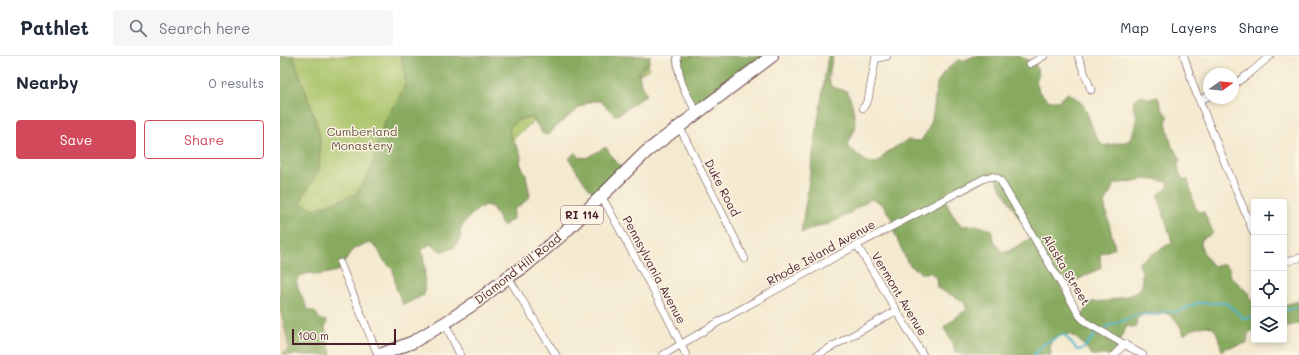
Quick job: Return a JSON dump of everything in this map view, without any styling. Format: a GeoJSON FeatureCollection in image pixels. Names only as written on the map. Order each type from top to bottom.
{"type":"FeatureCollection","features":[{"type":"Feature","properties":{"kind":"main road","name":"Diamond Hill Road"},"geometry":{"type":"LineString","coordinates":[[379,355],[414,342],[475,303],[508,277],[525,266],[553,242],[646,152],[772,56]]}},
{"type":"Feature","properties":{"kind":"street"},"geometry":{"type":"LineString","coordinates":[[677,56],[684,92],[697,112]]}},
{"type":"Feature","properties":{"kind":"street"},"geometry":{"type":"LineString","coordinates":[[863,108],[868,100],[876,58],[887,56]]}},
{"type":"Feature","properties":{"kind":"street"},"geometry":{"type":"LineString","coordinates":[[1030,64],[1044,56]]}},
{"type":"Feature","properties":{"kind":"street"},"geometry":{"type":"LineString","coordinates":[[1078,56],[1091,90]]}},
{"type":"Feature","properties":{"kind":"street"},"geometry":{"type":"LineString","coordinates":[[1184,56],[1188,71],[1251,227]]}},
{"type":"Feature","properties":{"kind":"street"},"geometry":{"type":"LineString","coordinates":[[1239,81],[1270,56]]}},
{"type":"Feature","properties":{"kind":"street","name":"Duke Road"},"geometry":{"type":"LineString","coordinates":[[677,128],[682,132],[745,258]]}},
{"type":"Feature","properties":{"kind":"street","name":"Rhode Island Avenue"},"geometry":{"type":"LineString","coordinates":[[663,355],[734,313],[857,245],[983,179],[993,176]]}},
{"type":"Feature","properties":{"kind":"street","name":"Alaska Street"},"geometry":{"type":"LineString","coordinates":[[993,176],[996,176],[1000,180],[1080,316],[1087,323],[1143,355]]}},
{"type":"Feature","properties":{"kind":"street","name":"Pennsylvania Avenue"},"geometry":{"type":"LineString","coordinates":[[601,196],[686,355]]}},
{"type":"Feature","properties":{"kind":"street","name":"Vermont Avenue"},"geometry":{"type":"LineString","coordinates":[[857,245],[923,355]]}},
{"type":"Feature","properties":{"kind":"street"},"geometry":{"type":"LineString","coordinates":[[1287,261],[1299,258]]}},
{"type":"Feature","properties":{"kind":"street"},"geometry":{"type":"LineString","coordinates":[[340,263],[379,355]]}},
{"type":"Feature","properties":{"kind":"street"},"geometry":{"type":"LineString","coordinates":[[508,277],[556,355]]}},
{"type":"Feature","properties":{"kind":"street"},"geometry":{"type":"LineString","coordinates":[[817,355],[829,352],[896,311]]}},
{"type":"Feature","properties":{"kind":"street"},"geometry":{"type":"LineString","coordinates":[[445,323],[460,355]]}},
{"type":"Feature","properties":{"kind":"street"},"geometry":{"type":"LineString","coordinates":[[1114,355],[1125,344]]}},
{"type":"Feature","properties":{"kind":"shaded area"},"geometry":{"type":"Polygon","coordinates":[[[280,311],[284,322],[289,348],[284,352],[284,355],[280,355],[280,311]]]}},
{"type":"Feature","properties":{"kind":"green space","name":"Cumberland Monastery"},"geometry":{"type":"Polygon","coordinates":[[[280,56],[647,56],[649,69],[568,114],[535,120],[512,140],[280,282],[280,56]]]}},
{"type":"Feature","properties":{"kind":"green space","name":"Cumberland Monastery"},"geometry":{"type":"Polygon","coordinates":[[[280,56],[293,56],[320,136],[319,170],[300,203],[315,209],[356,194],[372,169],[376,144],[387,117],[404,89],[405,74],[401,56],[651,56],[649,63],[639,72],[641,84],[647,94],[619,114],[615,115],[600,101],[587,101],[555,128],[549,135],[543,134],[532,118],[519,120],[514,123],[510,131],[520,153],[520,163],[526,175],[530,196],[514,210],[514,218],[503,226],[492,207],[485,205],[471,215],[463,224],[460,233],[461,238],[454,248],[441,251],[430,244],[422,250],[425,269],[424,295],[403,305],[396,288],[393,270],[383,260],[378,249],[370,243],[354,248],[340,269],[337,271],[318,275],[311,273],[299,277],[297,280],[298,286],[308,310],[315,312],[321,320],[327,321],[325,328],[331,355],[284,355],[289,348],[280,311],[280,56]]]}},
{"type":"Feature","properties":{"kind":"green space"},"geometry":{"type":"Polygon","coordinates":[[[674,56],[770,56],[693,112],[680,89],[674,56]]]}},
{"type":"Feature","properties":{"kind":"green space"},"geometry":{"type":"Polygon","coordinates":[[[828,56],[833,56],[828,80],[832,87],[847,91],[852,103],[856,127],[847,146],[867,162],[878,163],[886,153],[907,140],[921,141],[932,120],[937,84],[944,72],[958,60],[963,61],[974,56],[1018,56],[1034,61],[1039,74],[1036,80],[1039,92],[1050,101],[1058,101],[1068,93],[1080,101],[1086,110],[1095,134],[1103,146],[1129,141],[1134,130],[1137,115],[1133,108],[1134,100],[1141,95],[1149,99],[1158,97],[1162,109],[1168,116],[1166,122],[1172,147],[1177,152],[1180,160],[1178,165],[1179,172],[1183,179],[1188,180],[1195,207],[1200,212],[1204,212],[1213,232],[1202,239],[1202,249],[1211,265],[1216,266],[1225,264],[1229,268],[1231,277],[1249,293],[1251,299],[1251,332],[1248,333],[1247,343],[1226,348],[1222,351],[1218,337],[1214,329],[1211,327],[1207,326],[1196,328],[1184,335],[1175,319],[1170,315],[1153,313],[1139,317],[1137,319],[1136,328],[1127,326],[1119,341],[1122,344],[1112,355],[1092,355],[1080,341],[1070,334],[1053,338],[1050,344],[1051,355],[961,355],[960,353],[955,352],[953,344],[944,328],[967,309],[963,301],[937,288],[936,278],[931,273],[920,273],[907,262],[892,227],[895,224],[882,204],[871,199],[850,213],[827,225],[822,225],[801,233],[828,56]],[[994,176],[946,198],[952,213],[962,226],[976,225],[992,230],[992,237],[1001,251],[1007,252],[1031,238],[994,176]],[[1145,179],[1115,184],[1104,203],[1115,248],[1100,254],[1101,268],[1061,288],[1082,317],[1090,302],[1107,301],[1131,295],[1142,287],[1142,271],[1138,263],[1172,242],[1158,195],[1168,188],[1169,182],[1145,179]]]}},
{"type":"Feature","properties":{"kind":"green space"},"geometry":{"type":"Polygon","coordinates":[[[606,147],[613,159],[624,169],[598,198],[586,185],[569,159],[575,152],[580,157],[586,158],[606,147]]]}},
{"type":"Feature","properties":{"kind":"green space"},"geometry":{"type":"Polygon","coordinates":[[[1299,301],[1299,323],[1287,327],[1287,307],[1287,304],[1299,301]]]}},
{"type":"Feature","properties":{"kind":"waterway"},"geometry":{"type":"LineString","coordinates":[[1106,327],[1140,314],[1158,315],[1167,311],[1177,312],[1197,303],[1227,303],[1243,318],[1251,317]]}},
{"type":"Feature","properties":{"kind":"waterway"},"geometry":{"type":"LineString","coordinates":[[1287,310],[1299,306]]}},
{"type":"Feature","properties":{"kind":"waterway"},"geometry":{"type":"LineString","coordinates":[[1034,355],[1044,344],[1064,334],[1077,350],[1083,349],[1095,335]]}}]}
